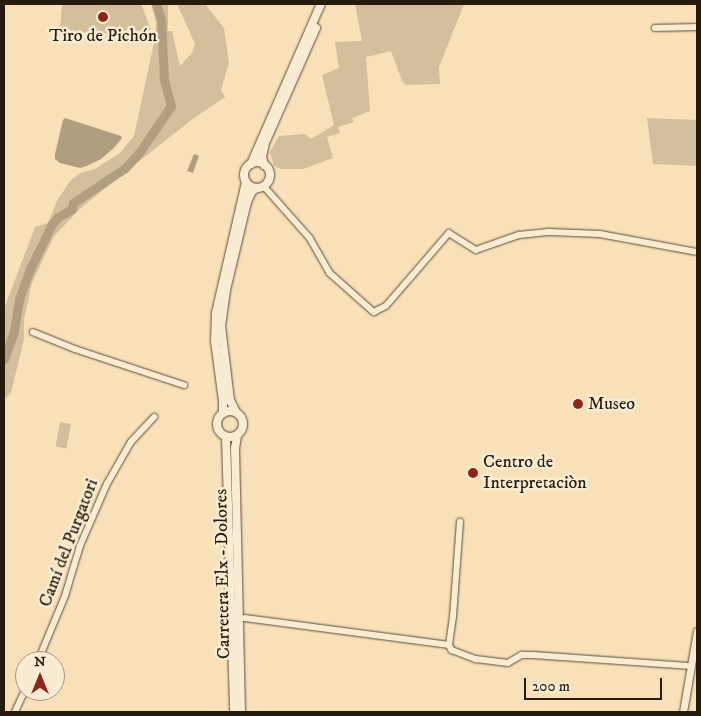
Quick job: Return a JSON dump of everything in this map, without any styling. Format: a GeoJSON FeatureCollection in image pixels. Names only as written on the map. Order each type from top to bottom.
{"type":"FeatureCollection","features":[{"type":"Feature","properties":{"kind":"main road"},"geometry":{"type":"LineString","coordinates":[[223,413],[224,401],[215,341],[216,314],[246,182],[245,170],[251,164],[321,4]]}},
{"type":"Feature","properties":{"kind":"main road"},"geometry":{"type":"LineString","coordinates":[[236,412],[228,411],[223,413],[218,419],[217,426],[220,434],[226,437],[237,436],[242,431],[243,423],[230,400],[221,326],[226,290],[247,202],[252,191],[268,181],[270,174],[264,165],[262,157],[265,143],[326,4]]}},
{"type":"Feature","properties":{"kind":"main road"},"geometry":{"type":"LineString","coordinates":[[251,164],[264,165]]}},
{"type":"Feature","properties":{"kind":"main road"},"geometry":{"type":"LineString","coordinates":[[246,182],[250,186],[260,187]]}},
{"type":"Feature","properties":{"kind":"main road","name":"Carretera Elx - Dolores"},"geometry":{"type":"LineString","coordinates":[[237,436],[235,448],[241,712]]}},
{"type":"Feature","properties":{"kind":"main road","name":"Carretera Elx - Dolores"},"geometry":{"type":"LineString","coordinates":[[226,437],[234,712]]}},
{"type":"Feature","properties":{"kind":"street"},"geometry":{"type":"LineString","coordinates":[[655,28],[697,27]]}},
{"type":"Feature","properties":{"kind":"street"},"geometry":{"type":"LineString","coordinates":[[260,187],[310,238],[330,273],[374,312],[386,306],[449,233],[476,250],[518,235],[550,232],[600,234],[697,252]]}},
{"type":"Feature","properties":{"kind":"street"},"geometry":{"type":"LineString","coordinates":[[32,332],[75,349],[184,385]]}},
{"type":"Feature","properties":{"kind":"street","name":"Camí del Purgatori"},"geometry":{"type":"LineString","coordinates":[[42,651],[62,602],[80,546],[104,491],[127,448],[154,417]]}},
{"type":"Feature","properties":{"kind":"street"},"geometry":{"type":"LineString","coordinates":[[460,522],[449,645],[452,650],[476,659],[508,663],[522,655],[533,655],[692,666]]}},
{"type":"Feature","properties":{"kind":"street"},"geometry":{"type":"LineString","coordinates":[[245,618],[449,645]]}},
{"type":"Feature","properties":{"kind":"street"},"geometry":{"type":"LineString","coordinates":[[683,712],[696,654],[697,631]]}},
{"type":"Feature","properties":{"kind":"shaded area","name":"Tiro de Pichón"},"geometry":{"type":"Polygon","coordinates":[[[58,4],[141,4],[151,30],[97,34],[60,29],[62,5],[58,4]]]}},
{"type":"Feature","properties":{"kind":"shaded area"},"geometry":{"type":"Polygon","coordinates":[[[151,4],[168,4],[168,31],[172,31],[180,66],[192,53],[195,44],[177,4],[205,4],[224,28],[229,63],[221,90],[225,97],[190,121],[81,208],[54,236],[32,283],[24,319],[24,339],[11,393],[4,400],[4,309],[35,227],[48,223],[57,201],[70,181],[80,173],[95,169],[120,153],[134,136],[155,38],[156,23],[151,4]]]}},
{"type":"Feature","properties":{"kind":"shaded area"},"geometry":{"type":"Polygon","coordinates":[[[355,4],[464,4],[439,67],[440,84],[406,85],[402,81],[391,51],[366,57],[370,111],[352,118],[354,122],[338,127],[340,133],[327,137],[333,158],[303,169],[281,169],[274,166],[270,152],[279,136],[305,134],[311,139],[334,125],[322,75],[339,68],[335,42],[362,41],[355,4]]]}},
{"type":"Feature","properties":{"kind":"shaded area"},"geometry":{"type":"Polygon","coordinates":[[[65,118],[121,136],[122,138],[101,159],[87,166],[80,168],[60,163],[55,159],[55,154],[65,118]]]}},
{"type":"Feature","properties":{"kind":"shaded area"},"geometry":{"type":"Polygon","coordinates":[[[647,118],[697,120],[697,166],[653,164],[647,118]]]}},
{"type":"Feature","properties":{"kind":"shaded area"},"geometry":{"type":"Polygon","coordinates":[[[194,154],[199,156],[193,173],[187,171],[194,154]]]}},
{"type":"Feature","properties":{"kind":"shaded area"},"geometry":{"type":"Polygon","coordinates":[[[60,422],[71,424],[66,449],[56,447],[60,422]]]}},
{"type":"Feature","properties":{"kind":"waterway"},"geometry":{"type":"LineString","coordinates":[[4,359],[14,331],[19,299],[30,269],[52,224],[58,217],[72,209],[73,203],[125,168],[139,153],[171,106],[164,80],[161,19],[156,4]]}},
{"type":"Feature","properties":{"kind":"place","name":"Tiro de Pichón"},"geometry":{"type":"Point","coordinates":[103,17]}},
{"type":"Feature","properties":{"kind":"place","name":"Museo"},"geometry":{"type":"Point","coordinates":[578,404]}},
{"type":"Feature","properties":{"kind":"place","name":"Centro de Interpretaciòn"},"geometry":{"type":"Point","coordinates":[473,473]}}]}
